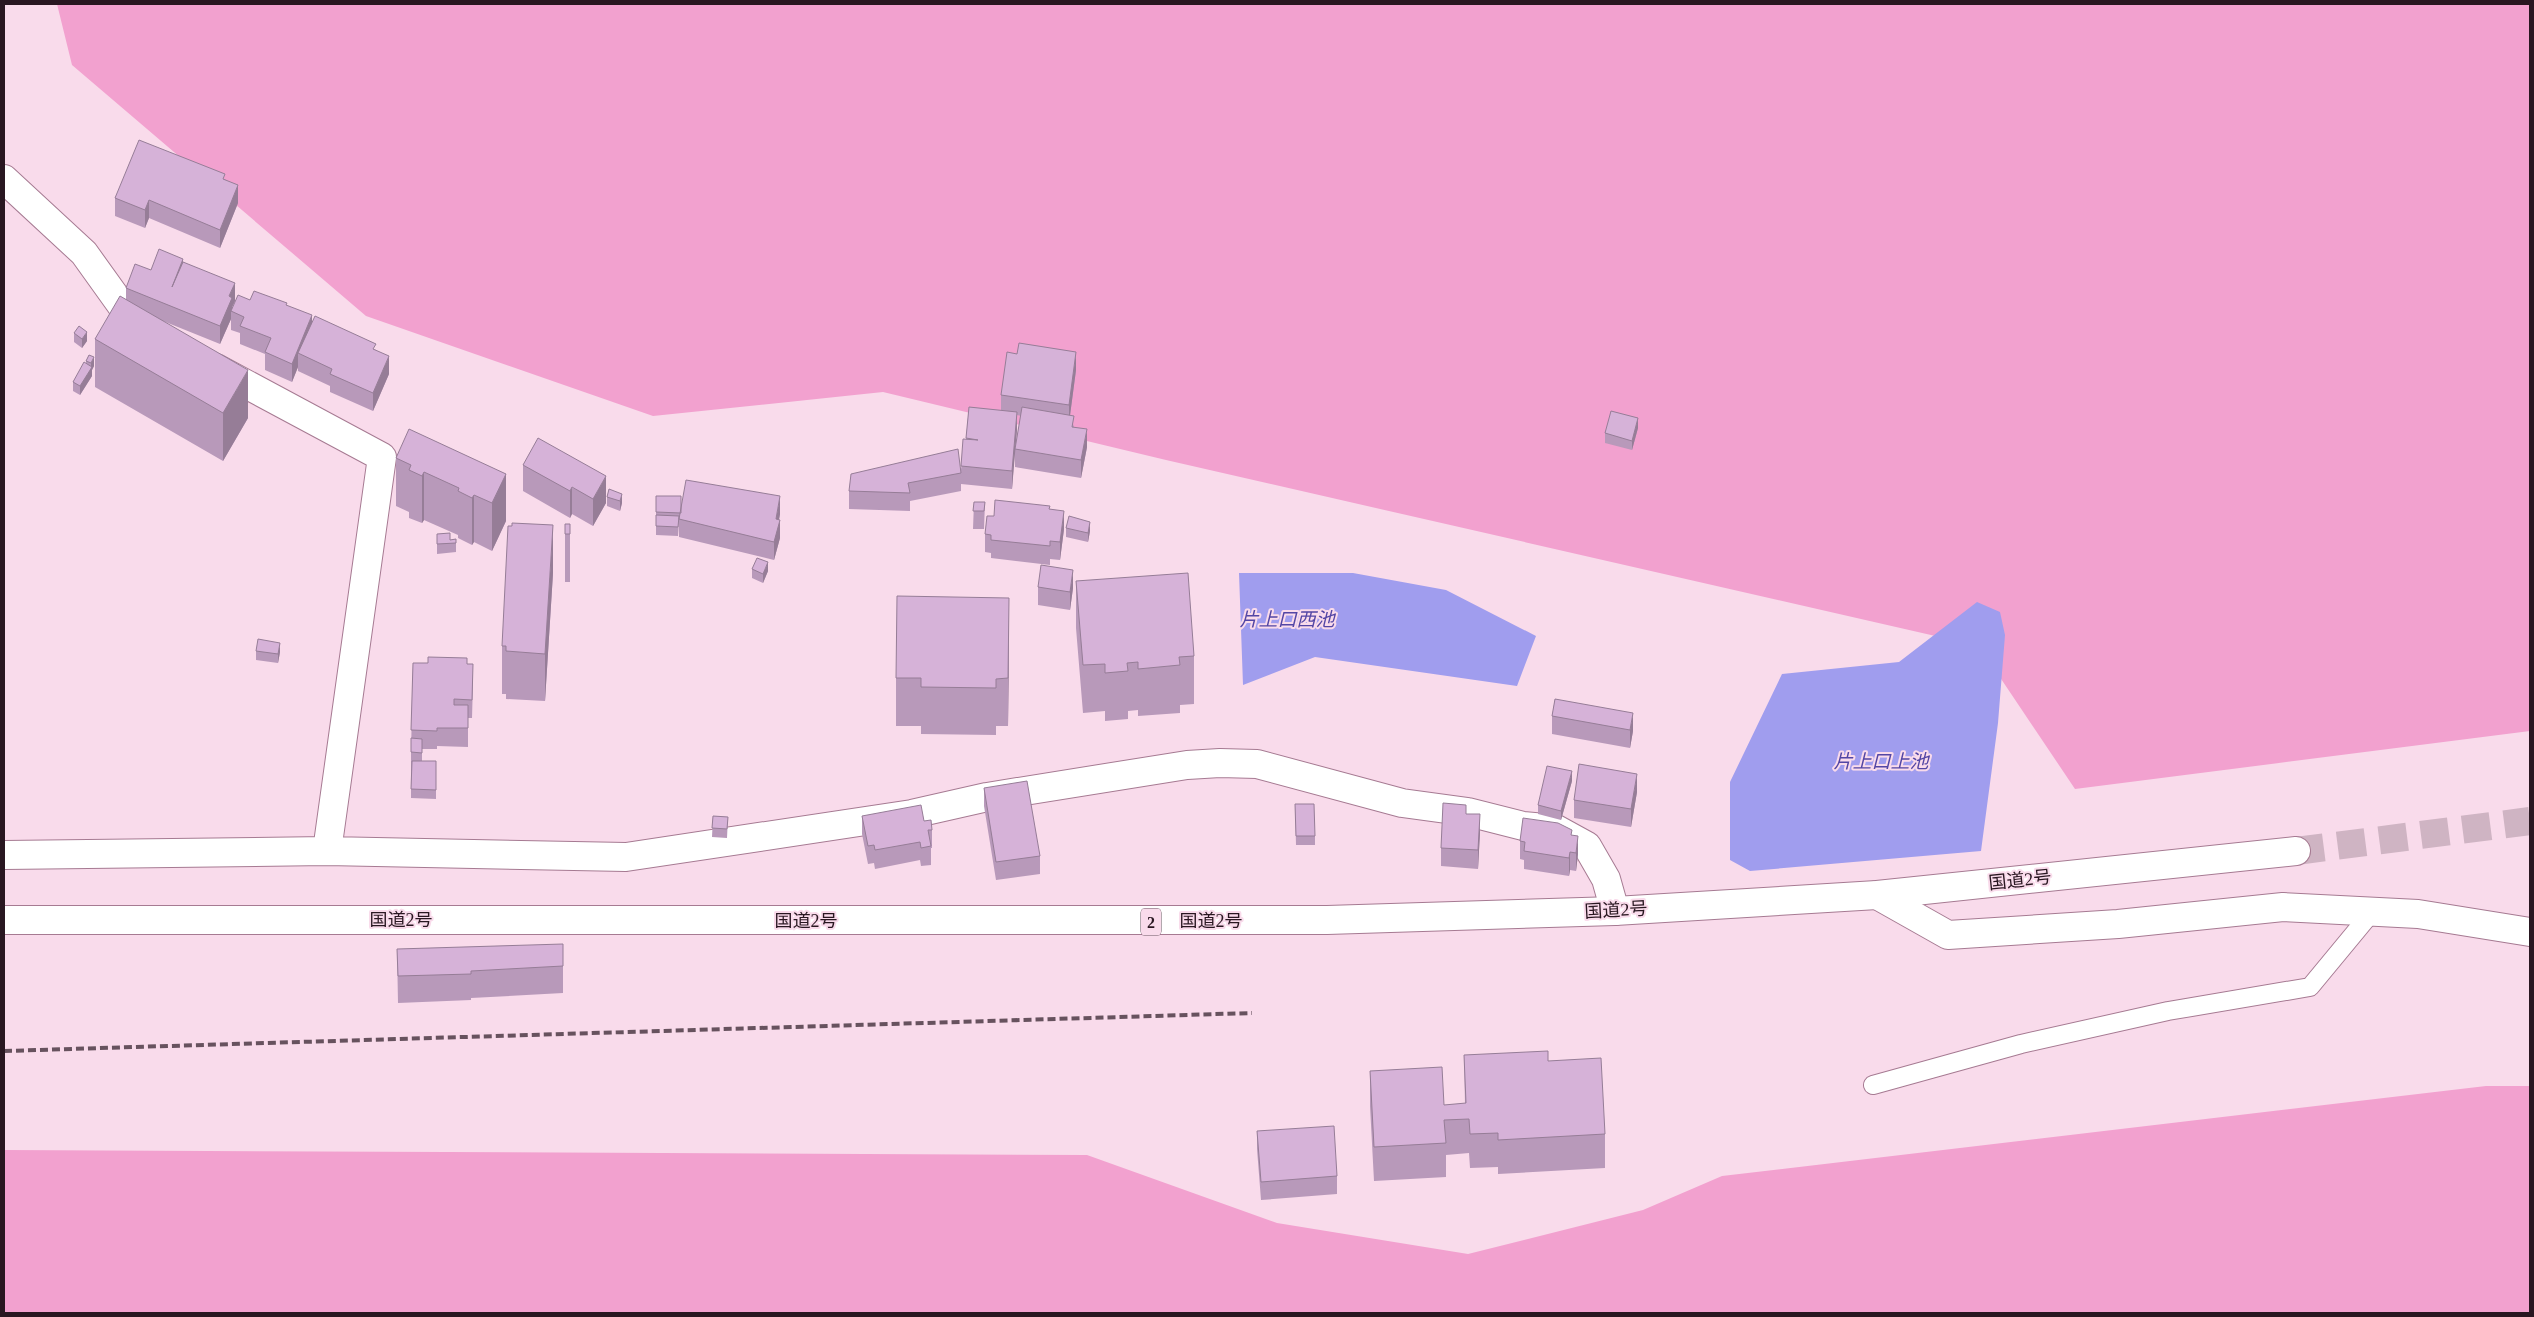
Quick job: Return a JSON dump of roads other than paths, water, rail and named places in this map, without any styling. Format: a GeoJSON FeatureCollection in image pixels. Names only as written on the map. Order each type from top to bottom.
{"type":"FeatureCollection","features":[{"type":"Feature","properties":{"kind":"main road"},"geometry":{"type":"LineString","coordinates":[[4,179],[84,253],[132,320],[166,339]]}},
{"type":"Feature","properties":{"kind":"main road"},"geometry":{"type":"LineString","coordinates":[[190,353],[382,457],[327,852]]}},
{"type":"Feature","properties":{"kind":"main road"},"geometry":{"type":"LineString","coordinates":[[4,855],[327,852],[626,856],[912,814],[987,797],[1187,765],[1220,763],[1257,764],[1402,802],[1468,812],[1523,826],[1556,829],[1587,846],[1606,879],[1615,911]]}},
{"type":"Feature","properties":{"kind":"main road","name":"国道2号"},"geometry":{"type":"LineString","coordinates":[[4,920],[1170,922],[1327,920],[1615,911],[1877,895],[2296,851]]}},
{"type":"Feature","properties":{"kind":"main road"},"geometry":{"type":"LineString","coordinates":[[1877,895],[1948,935],[2118,924],[2283,907],[2418,914],[2530,932]]}},
{"type":"Feature","properties":{"kind":"lane"},"geometry":{"type":"LineString","coordinates":[[1873,1085],[2021,1044],[2168,1011],[2310,987],[2372,912]]}},
{"type":"Feature","properties":{"kind":"water","name":"片上口西池"},"geometry":{"type":"Polygon","coordinates":[[[1239,573],[1353,573],[1446,590],[1536,636],[1517,686],[1315,657],[1243,685],[1239,573]]]}},
{"type":"Feature","properties":{"kind":"water","name":"片上口上池"},"geometry":{"type":"Polygon","coordinates":[[[1977,602],[2000,612],[2005,635],[1998,723],[1981,851],[1750,871],[1730,860],[1730,782],[1782,674],[1899,662],[1977,602]]]}},
{"type":"Feature","properties":{"kind":"tunnel"},"geometry":{"type":"LineString","coordinates":[[2296,851],[2530,821]]}},
{"type":"Feature","properties":{"kind":"railway"},"geometry":{"type":"LineString","coordinates":[[4,1051],[1252,1013]]}}]}
